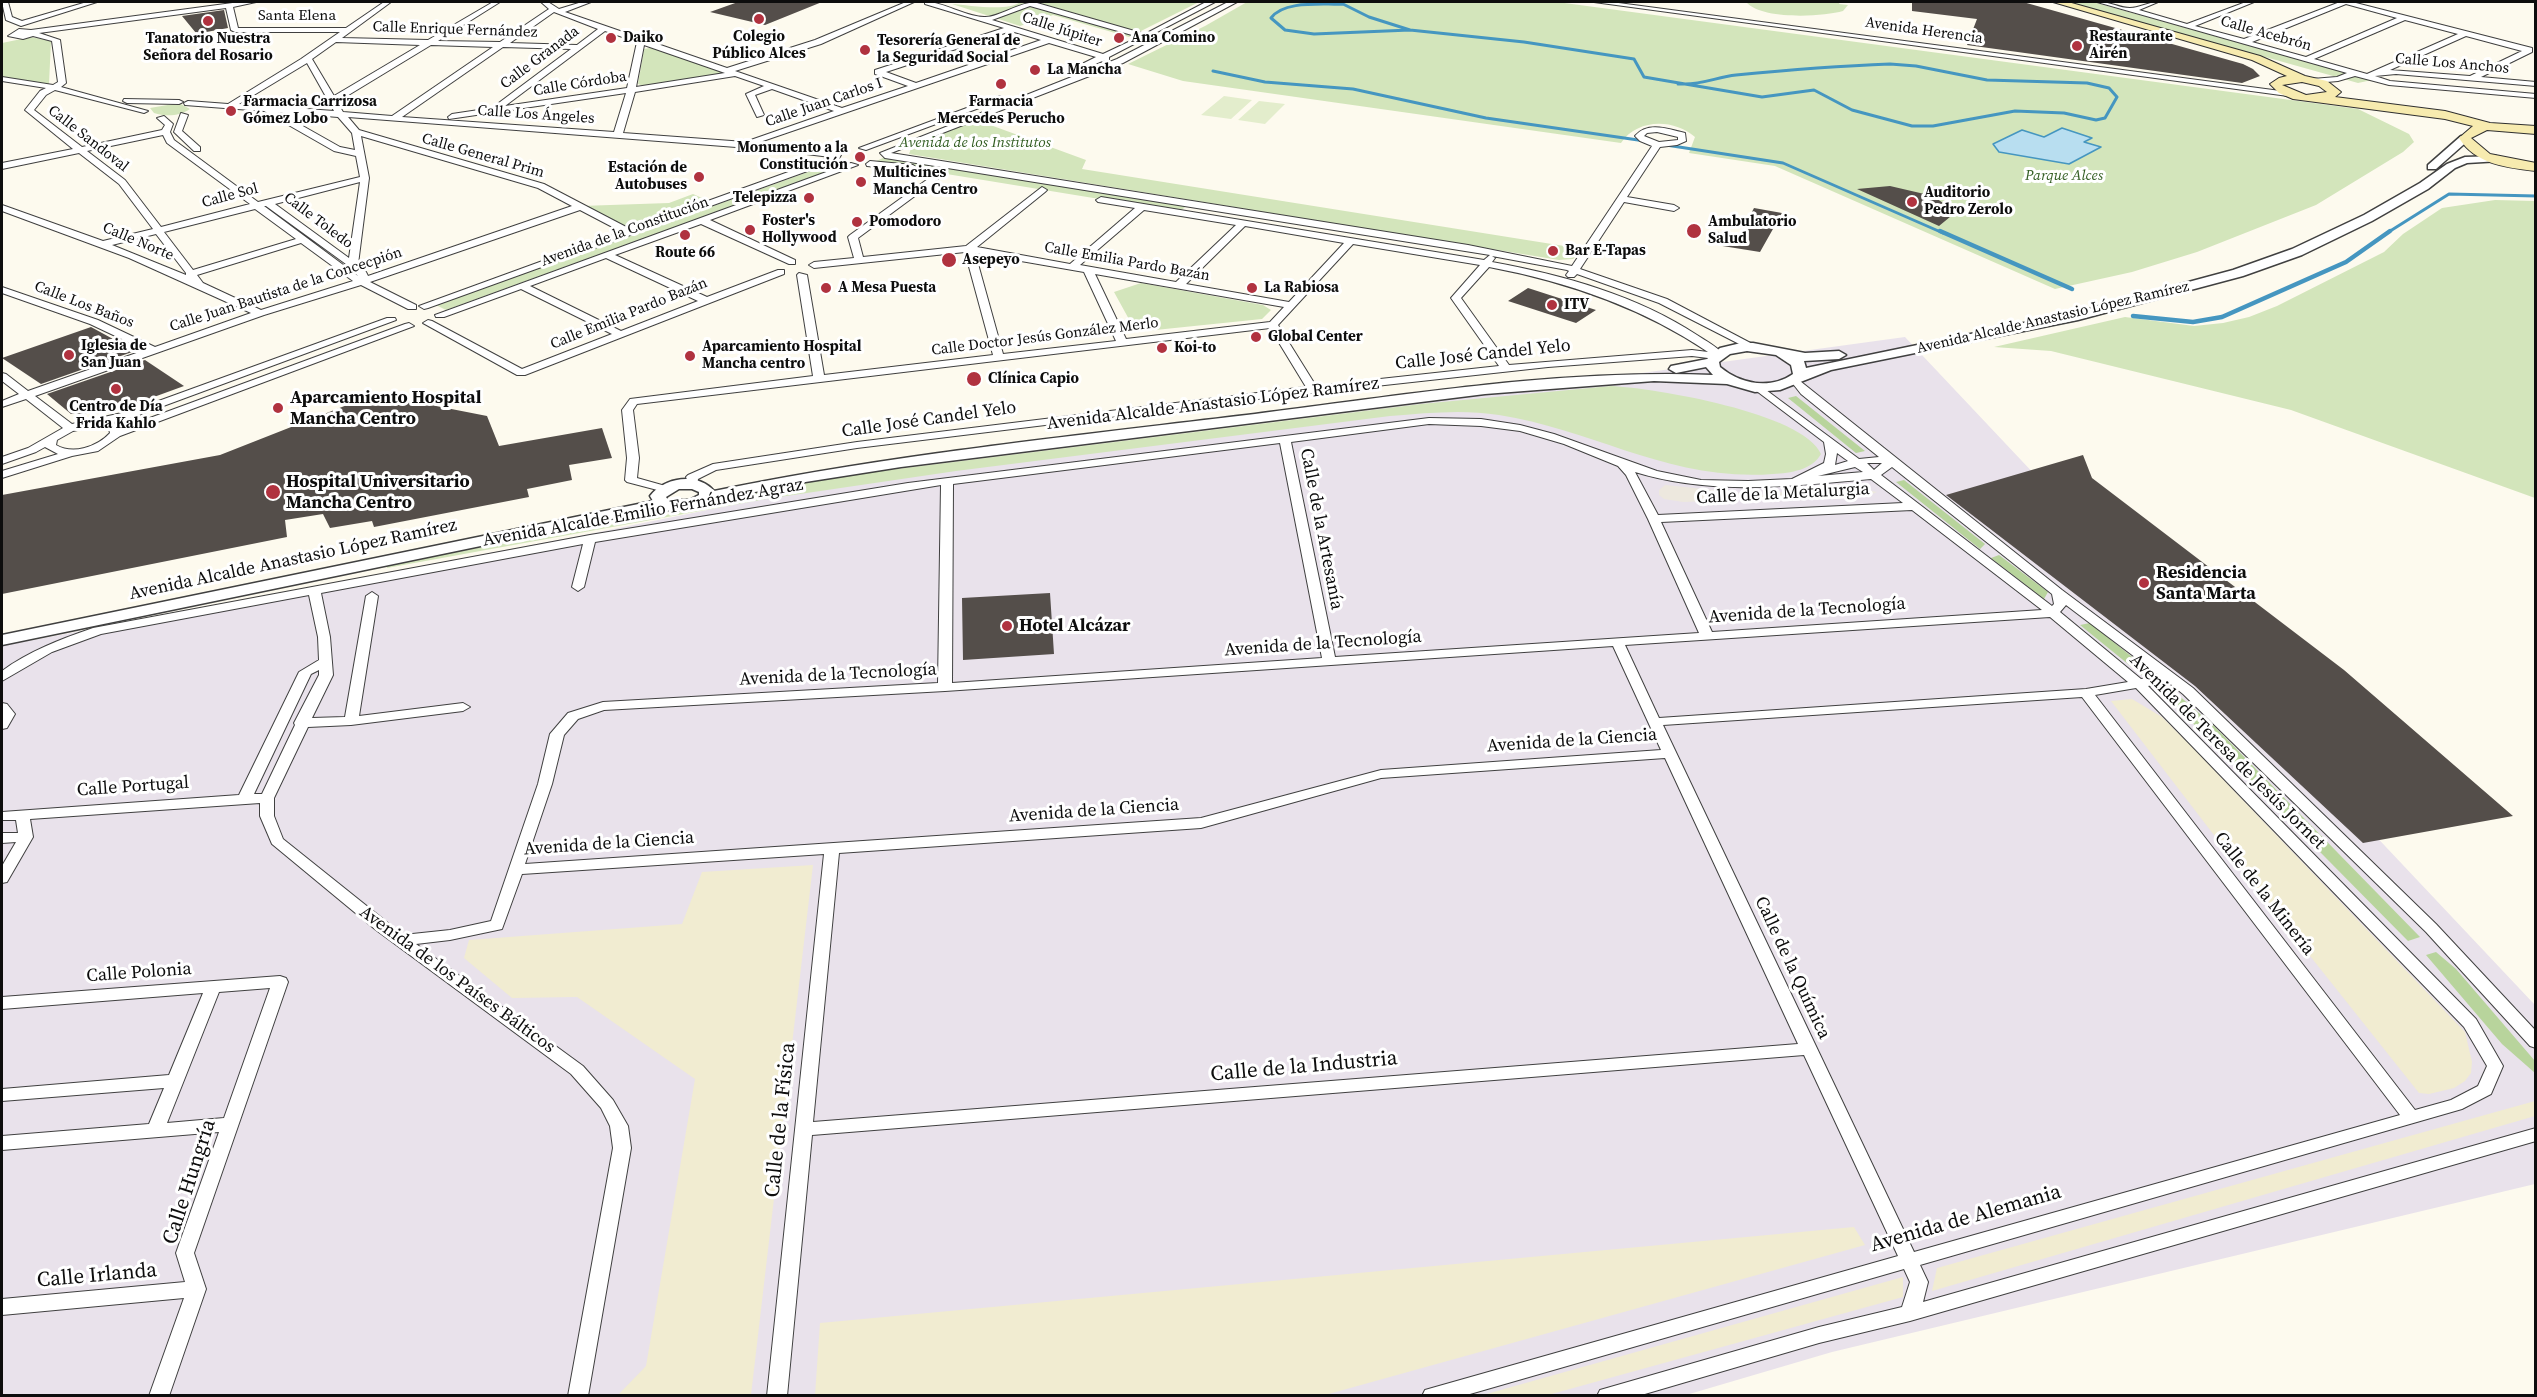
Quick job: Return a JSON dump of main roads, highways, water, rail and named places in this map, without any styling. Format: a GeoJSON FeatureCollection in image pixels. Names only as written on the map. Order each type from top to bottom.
{"type":"FeatureCollection","features":[{"type":"Feature","properties":{"kind":"main road"},"geometry":{"type":"LineString","coordinates":[[2058,2],[2256,57],[2281,78],[2308,80],[2333,87],[2354,103]]}},
{"type":"Feature","properties":{"kind":"main road"},"geometry":{"type":"LineString","coordinates":[[2281,78],[2277,87],[2288,94],[2424,112],[2491,127],[2535,130]]}},
{"type":"Feature","properties":{"kind":"main road"},"geometry":{"type":"LineString","coordinates":[[2315,98],[2333,87]]}},
{"type":"Feature","properties":{"kind":"main road"},"geometry":{"type":"LineString","coordinates":[[2424,112],[2467,135],[2491,127]]}},
{"type":"Feature","properties":{"kind":"main road"},"geometry":{"type":"LineString","coordinates":[[2467,135],[2470,147],[2496,159],[2535,167]]}},
{"type":"Feature","properties":{"kind":"water"},"geometry":{"type":"Polygon","coordinates":[[[2062,128],[2092,138],[2084,142],[2101,147],[2069,164],[1999,152],[1993,144],[2022,130],[2044,137],[2062,128]]]}},
{"type":"Feature","properties":{"kind":"waterway"},"geometry":{"type":"LineString","coordinates":[[1343,4],[1369,17],[1410,30],[1314,34],[1285,30],[1271,18],[1277,12],[1294,6],[1343,4]]}},
{"type":"Feature","properties":{"kind":"waterway"},"geometry":{"type":"LineString","coordinates":[[1410,30],[1524,42],[1634,59],[1644,77],[1685,84]]}},
{"type":"Feature","properties":{"kind":"waterway"},"geometry":{"type":"LineString","coordinates":[[1890,64],[1916,66],[1987,80],[2087,83],[2109,88],[2117,97],[2105,118],[2096,120],[2064,113],[2015,111],[1933,126],[1912,126],[1852,110],[1814,90],[1762,97],[1685,84],[1736,75],[1890,64]]}},
{"type":"Feature","properties":{"kind":"waterway"},"geometry":{"type":"LineString","coordinates":[[1213,71],[1265,82],[1353,89],[1486,118],[1645,141]]}},
{"type":"Feature","properties":{"kind":"waterway"},"geometry":{"type":"LineString","coordinates":[[1678,84],[1685,84]]}},
{"type":"Feature","properties":{"kind":"waterway"},"geometry":{"type":"LineString","coordinates":[[1666,145],[1783,163],[1943,233]]}},
{"type":"Feature","properties":{"kind":"waterway"},"geometry":{"type":"LineString","coordinates":[[2389,232],[2449,194],[2536,196]]}},
{"type":"Feature","properties":{"kind":"waterway"},"geometry":{"type":"LineString","coordinates":[[1940,231],[2072,289]]}},
{"type":"Feature","properties":{"kind":"waterway"},"geometry":{"type":"LineString","coordinates":[[2133,316],[2193,322],[2222,317],[2346,262],[2389,232]]}},
{"type":"Feature","properties":{"kind":"place","name":"Colegio Público Alces"},"geometry":{"type":"Point","coordinates":[759,19]}},
{"type":"Feature","properties":{"kind":"place","name":"Tanatorio Nuestra Señora del Rosario"},"geometry":{"type":"Point","coordinates":[208,21]}},
{"type":"Feature","properties":{"kind":"place","name":"Daiko"},"geometry":{"type":"Point","coordinates":[611,38]}},
{"type":"Feature","properties":{"kind":"place","name":"Ana Comino"},"geometry":{"type":"Point","coordinates":[1119,38]}},
{"type":"Feature","properties":{"kind":"place","name":"Restaurante Airén"},"geometry":{"type":"Point","coordinates":[2077,46]}},
{"type":"Feature","properties":{"kind":"place","name":"Tesorería General de la Seguridad Social"},"geometry":{"type":"Point","coordinates":[865,50]}},
{"type":"Feature","properties":{"kind":"place","name":"La Mancha"},"geometry":{"type":"Point","coordinates":[1035,70]}},
{"type":"Feature","properties":{"kind":"place","name":"Farmacia Mercedes Perucho"},"geometry":{"type":"Point","coordinates":[1001,84]}},
{"type":"Feature","properties":{"kind":"place","name":"Farmacia Carrizosa Gómez Lobo"},"geometry":{"type":"Point","coordinates":[231,111]}},
{"type":"Feature","properties":{"kind":"place","name":"Monumento a la Constitución"},"geometry":{"type":"Point","coordinates":[860,157]}},
{"type":"Feature","properties":{"kind":"place","name":"Estación de Autobuses"},"geometry":{"type":"Point","coordinates":[699,177]}},
{"type":"Feature","properties":{"kind":"place","name":"Multicines Mancha Centro"},"geometry":{"type":"Point","coordinates":[861,182]}},
{"type":"Feature","properties":{"kind":"place","name":"Telepizza"},"geometry":{"type":"Point","coordinates":[809,198]}},
{"type":"Feature","properties":{"kind":"place","name":"Auditorio Pedro Zerolo"},"geometry":{"type":"Point","coordinates":[1912,202]}},
{"type":"Feature","properties":{"kind":"place","name":"Pomodoro"},"geometry":{"type":"Point","coordinates":[857,222]}},
{"type":"Feature","properties":{"kind":"place","name":"Foster's Hollywood"},"geometry":{"type":"Point","coordinates":[750,230]}},
{"type":"Feature","properties":{"kind":"place","name":"Ambulatorio Salud"},"geometry":{"type":"Point","coordinates":[1694,231]}},
{"type":"Feature","properties":{"kind":"place","name":"Route 66"},"geometry":{"type":"Point","coordinates":[685,235]}},
{"type":"Feature","properties":{"kind":"place","name":"Bar E-Tapas"},"geometry":{"type":"Point","coordinates":[1553,251]}},
{"type":"Feature","properties":{"kind":"place","name":"Asepeyo"},"geometry":{"type":"Point","coordinates":[949,260]}},
{"type":"Feature","properties":{"kind":"place","name":"A Mesa Puesta"},"geometry":{"type":"Point","coordinates":[826,288]}},
{"type":"Feature","properties":{"kind":"place","name":"La Rabiosa"},"geometry":{"type":"Point","coordinates":[1252,288]}},
{"type":"Feature","properties":{"kind":"place","name":"ITV"},"geometry":{"type":"Point","coordinates":[1552,305]}},
{"type":"Feature","properties":{"kind":"place","name":"Global Center"},"geometry":{"type":"Point","coordinates":[1256,337]}},
{"type":"Feature","properties":{"kind":"place","name":"Koi-to"},"geometry":{"type":"Point","coordinates":[1162,348]}},
{"type":"Feature","properties":{"kind":"place","name":"Iglesia de San Juan"},"geometry":{"type":"Point","coordinates":[69,355]}},
{"type":"Feature","properties":{"kind":"place","name":"Aparcamiento Hospital Mancha centro"},"geometry":{"type":"Point","coordinates":[690,356]}},
{"type":"Feature","properties":{"kind":"place","name":"Clínica Capio"},"geometry":{"type":"Point","coordinates":[974,379]}},
{"type":"Feature","properties":{"kind":"place","name":"Centro de Día Frida Kahlo"},"geometry":{"type":"Point","coordinates":[116,389]}},
{"type":"Feature","properties":{"kind":"place","name":"Aparcamiento Hospital Mancha Centro"},"geometry":{"type":"Point","coordinates":[278,408]}},
{"type":"Feature","properties":{"kind":"place","name":"Hospital Universitario Mancha Centro"},"geometry":{"type":"Point","coordinates":[273,492]}},
{"type":"Feature","properties":{"kind":"place","name":"Residencia Santa Marta"},"geometry":{"type":"Point","coordinates":[2144,583]}},
{"type":"Feature","properties":{"kind":"place","name":"Hotel Alcázar"},"geometry":{"type":"Point","coordinates":[1007,626]}},
{"type":"Feature","properties":{"kind":"park label","name":"Avenida de los Institutos"},"geometry":{"type":"Point","coordinates":[975,143]}},
{"type":"Feature","properties":{"kind":"park label","name":"Parque Alces"},"geometry":{"type":"Point","coordinates":[2064,176]}}]}
